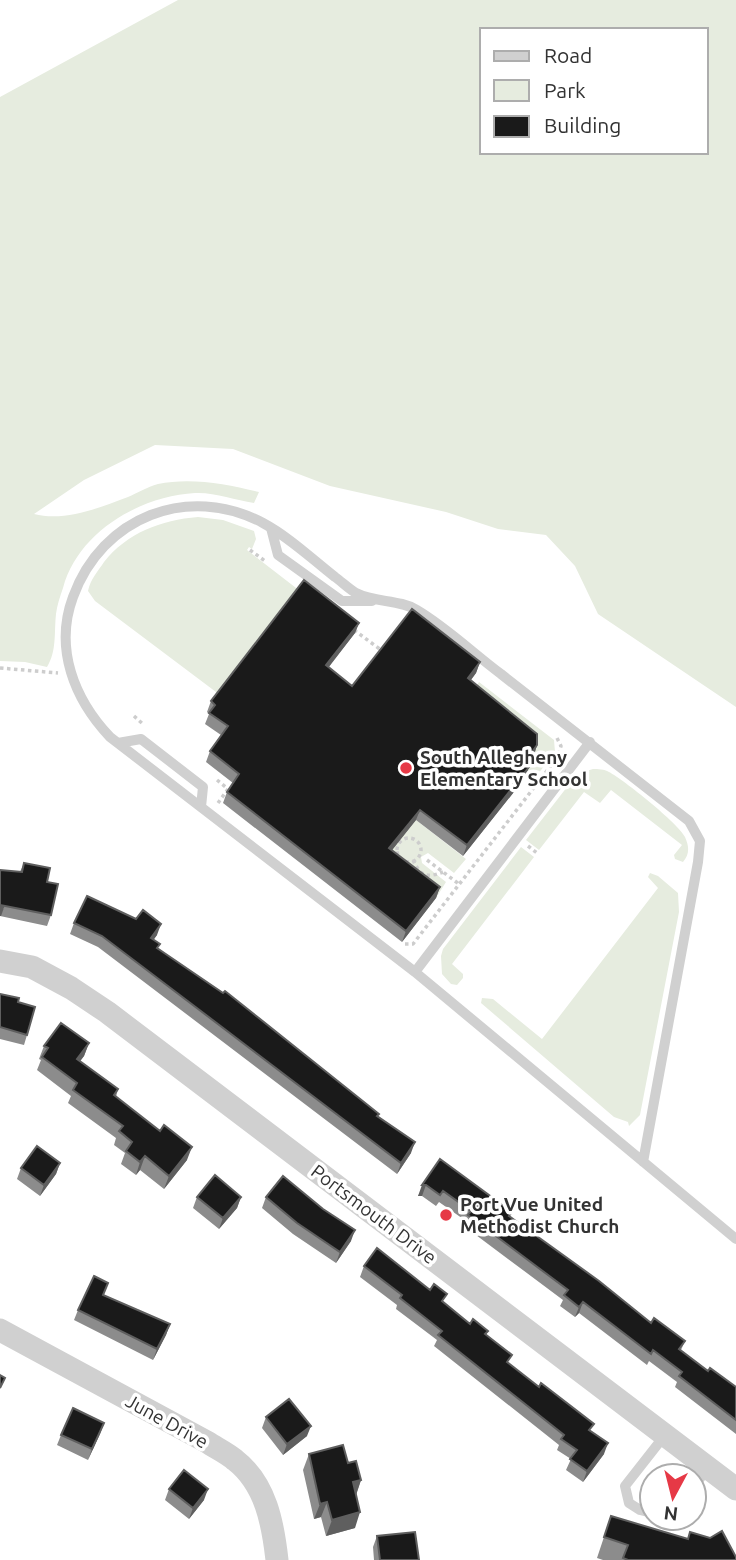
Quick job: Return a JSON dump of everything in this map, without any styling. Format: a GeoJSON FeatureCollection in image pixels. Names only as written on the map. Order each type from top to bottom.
{"type":"FeatureCollection","features":[{"type":"Feature","properties":{"kind":"street","name":"Portsmouth Drive"},"geometry":{"type":"LineString","coordinates":[[0,961],[32,967],[107,1012],[665,1435],[688,1462]]}},
{"type":"Feature","properties":{"kind":"street","name":"June Drive"},"geometry":{"type":"LineString","coordinates":[[0,1330],[207,1442],[237,1461],[264,1499],[274,1526],[277,1560]]}},
{"type":"Feature","properties":{"kind":"street","name":"Portsmouth Drive"},"geometry":{"type":"LineString","coordinates":[[708,1479],[736,1489]]}},
{"type":"Feature","properties":{"kind":"lane"},"geometry":{"type":"LineString","coordinates":[[643,1162],[693,898],[700,841],[690,821],[416,609],[356,593],[271,528],[234,511],[193,507],[155,513],[136,520],[120,531],[103,546],[93,560],[75,591],[65,624],[66,647],[75,689],[96,722],[118,743],[415,972],[643,1162],[736,1239]]}},
{"type":"Feature","properties":{"kind":"lane"},"geometry":{"type":"LineString","coordinates":[[271,528],[278,555],[342,601],[393,601]]}},
{"type":"Feature","properties":{"kind":"lane"},"geometry":{"type":"LineString","coordinates":[[118,743],[141,739],[203,787],[201,807]]}},
{"type":"Feature","properties":{"kind":"lane"},"geometry":{"type":"LineString","coordinates":[[415,972],[590,742]]}},
{"type":"Feature","properties":{"kind":"lane"},"geometry":{"type":"LineString","coordinates":[[644,1462],[665,1435]]}},
{"type":"Feature","properties":{"kind":"lane"},"geometry":{"type":"LineString","coordinates":[[638,1469],[625,1486],[629,1503],[638,1509]]}},
{"type":"Feature","properties":{"kind":"path"},"geometry":{"type":"LineString","coordinates":[[0,668],[71,674]]}},
{"type":"Feature","properties":{"kind":"path"},"geometry":{"type":"LineString","coordinates":[[134,716],[144,724]]}},
{"type":"Feature","properties":{"kind":"path"},"geometry":{"type":"LineString","coordinates":[[401,945],[413,944],[560,754],[561,747],[556,737]]}},
{"type":"Feature","properties":{"kind":"path"},"geometry":{"type":"LineString","coordinates":[[207,773],[228,789],[218,802]]}},
{"type":"Feature","properties":{"kind":"path"},"geometry":{"type":"LineString","coordinates":[[409,837],[420,841],[422,845],[421,854],[413,860],[406,863],[397,856],[398,845],[409,837]]}},
{"type":"Feature","properties":{"kind":"path"},"geometry":{"type":"LineString","coordinates":[[525,844],[537,853]]}},
{"type":"Feature","properties":{"kind":"path"},"geometry":{"type":"LineString","coordinates":[[413,860],[427,877],[443,872]]}},
{"type":"Feature","properties":{"kind":"path"},"geometry":{"type":"LineString","coordinates":[[427,860],[459,884]]}},
{"type":"Feature","properties":{"kind":"green space"},"geometry":{"type":"Polygon","coordinates":[[[178,0],[736,0],[736,707],[598,614],[575,566],[546,535],[498,529],[446,512],[330,486],[233,449],[155,445],[84,480],[34,514],[57,516],[81,513],[154,485],[170,482],[209,482],[259,492],[254,503],[202,493],[174,496],[153,501],[114,521],[82,550],[71,568],[58,604],[54,648],[47,667],[25,662],[0,661],[0,97],[178,0]]]}},
{"type":"Feature","properties":{"kind":"green space"},"geometry":{"type":"Polygon","coordinates":[[[198,517],[223,520],[254,531],[256,539],[252,549],[249,547],[247,550],[300,591],[220,695],[95,601],[88,591],[92,579],[104,562],[123,543],[158,525],[198,517]]]}},
{"type":"Feature","properties":{"kind":"green space"},"geometry":{"type":"Polygon","coordinates":[[[479,682],[554,740],[555,752],[531,783],[520,774],[534,755],[471,694],[479,682]]]}},
{"type":"Feature","properties":{"kind":"green space"},"geometry":{"type":"Polygon","coordinates":[[[593,769],[605,770],[616,777],[672,822],[685,837],[687,844],[688,853],[683,862],[675,859],[674,855],[682,845],[611,790],[600,803],[584,792],[539,850],[526,840],[574,778],[593,769]]]}},
{"type":"Feature","properties":{"kind":"green space"},"geometry":{"type":"Polygon","coordinates":[[[416,820],[466,859],[454,873],[428,853],[421,857],[422,863],[446,882],[436,898],[375,851],[397,844],[416,820]]]}},
{"type":"Feature","properties":{"kind":"green space"},"geometry":{"type":"Polygon","coordinates":[[[521,847],[534,857],[452,964],[463,974],[463,978],[457,985],[451,984],[442,974],[443,949],[521,847]]]}},
{"type":"Feature","properties":{"kind":"green space"},"geometry":{"type":"Polygon","coordinates":[[[650,873],[658,876],[678,893],[679,912],[640,1115],[629,1126],[628,1122],[614,1117],[481,1003],[482,998],[493,999],[542,1039],[658,888],[648,877],[650,873]]]}},
{"type":"Feature","properties":{"kind":"building","name":"South Allegheny Elementary School"},"geometry":{"type":"Polygon","coordinates":[[[304,580],[359,623],[326,665],[352,686],[412,609],[480,662],[468,678],[537,734],[537,745],[524,763],[529,767],[467,845],[420,810],[389,848],[440,887],[406,931],[227,792],[239,774],[210,751],[228,726],[209,713],[215,705],[211,701],[304,580]]]}},
{"type":"Feature","properties":{"kind":"building"},"geometry":{"type":"Polygon","coordinates":[[[24,863],[50,868],[47,882],[58,884],[51,915],[0,905],[0,870],[22,872],[24,863]]]}},
{"type":"Feature","properties":{"kind":"building"},"geometry":{"type":"Polygon","coordinates":[[[87,896],[136,919],[143,910],[161,924],[151,938],[160,944],[157,948],[223,993],[225,991],[379,1114],[377,1116],[415,1142],[401,1163],[102,936],[74,923],[87,896]]]}},
{"type":"Feature","properties":{"kind":"building"},"geometry":{"type":"Polygon","coordinates":[[[0,994],[19,998],[18,1002],[35,1007],[27,1035],[0,1027],[0,994]]]}},
{"type":"Feature","properties":{"kind":"building"},"geometry":{"type":"Polygon","coordinates":[[[61,1023],[89,1043],[77,1059],[118,1089],[114,1095],[160,1131],[164,1125],[192,1147],[169,1176],[145,1156],[140,1162],[126,1151],[132,1142],[119,1131],[123,1126],[73,1090],[77,1083],[42,1057],[48,1048],[44,1046],[61,1023]]]}},
{"type":"Feature","properties":{"kind":"building"},"geometry":{"type":"Polygon","coordinates":[[[37,1146],[60,1163],[44,1185],[21,1168],[37,1146]]]}},
{"type":"Feature","properties":{"kind":"building"},"geometry":{"type":"Polygon","coordinates":[[[440,1159],[512,1212],[509,1216],[599,1281],[651,1323],[654,1318],[685,1341],[679,1349],[708,1371],[710,1368],[736,1387],[736,1420],[679,1376],[682,1372],[653,1350],[651,1354],[583,1302],[579,1307],[564,1295],[568,1290],[468,1215],[471,1211],[443,1191],[440,1195],[422,1185],[440,1159]]]}},
{"type":"Feature","properties":{"kind":"building"},"geometry":{"type":"Polygon","coordinates":[[[215,1175],[241,1197],[223,1218],[197,1197],[215,1175]]]}},
{"type":"Feature","properties":{"kind":"building"},"geometry":{"type":"Polygon","coordinates":[[[283,1176],[323,1209],[355,1230],[340,1252],[297,1223],[266,1197],[283,1176]]]}},
{"type":"Feature","properties":{"kind":"building"},"geometry":{"type":"Polygon","coordinates":[[[377,1248],[430,1290],[434,1284],[447,1294],[442,1301],[470,1324],[473,1319],[488,1331],[485,1334],[512,1355],[507,1362],[539,1387],[541,1383],[594,1424],[589,1430],[608,1443],[587,1471],[570,1459],[577,1450],[561,1439],[564,1435],[438,1335],[442,1331],[364,1266],[377,1248]]]}},
{"type":"Feature","properties":{"kind":"building"},"geometry":{"type":"Polygon","coordinates":[[[94,1276],[108,1283],[103,1295],[170,1324],[157,1349],[78,1310],[94,1276]]]}},
{"type":"Feature","properties":{"kind":"building"},"geometry":{"type":"Polygon","coordinates":[[[0,1375],[5,1378],[0,1388],[0,1375]]]}},
{"type":"Feature","properties":{"kind":"building"},"geometry":{"type":"Polygon","coordinates":[[[289,1399],[311,1426],[287,1444],[266,1417],[289,1399]]]}},
{"type":"Feature","properties":{"kind":"building"},"geometry":{"type":"Polygon","coordinates":[[[73,1408],[104,1423],[92,1449],[61,1435],[73,1408]]]}},
{"type":"Feature","properties":{"kind":"building"},"geometry":{"type":"Polygon","coordinates":[[[343,1445],[348,1463],[356,1461],[361,1480],[353,1482],[360,1512],[332,1520],[327,1502],[320,1504],[309,1454],[343,1445]]]}},
{"type":"Feature","properties":{"kind":"building"},"geometry":{"type":"Polygon","coordinates":[[[184,1470],[208,1489],[193,1508],[169,1489],[184,1470]]]}},
{"type":"Feature","properties":{"kind":"building"},"geometry":{"type":"Polygon","coordinates":[[[611,1516],[638,1524],[638,1532],[665,1532],[688,1539],[690,1532],[710,1538],[722,1531],[736,1560],[628,1560],[623,1558],[628,1545],[604,1537],[611,1516]]]}},
{"type":"Feature","properties":{"kind":"building"},"geometry":{"type":"Polygon","coordinates":[[[415,1532],[419,1560],[380,1560],[377,1536],[415,1532]]]}},
{"type":"Feature","properties":{"kind":"place","name":"South Allegheny Elementary School"},"geometry":{"type":"Point","coordinates":[406,768]}},
{"type":"Feature","properties":{"kind":"place","name":"Port Vue United Methodist Church"},"geometry":{"type":"Point","coordinates":[446,1215]}}]}
